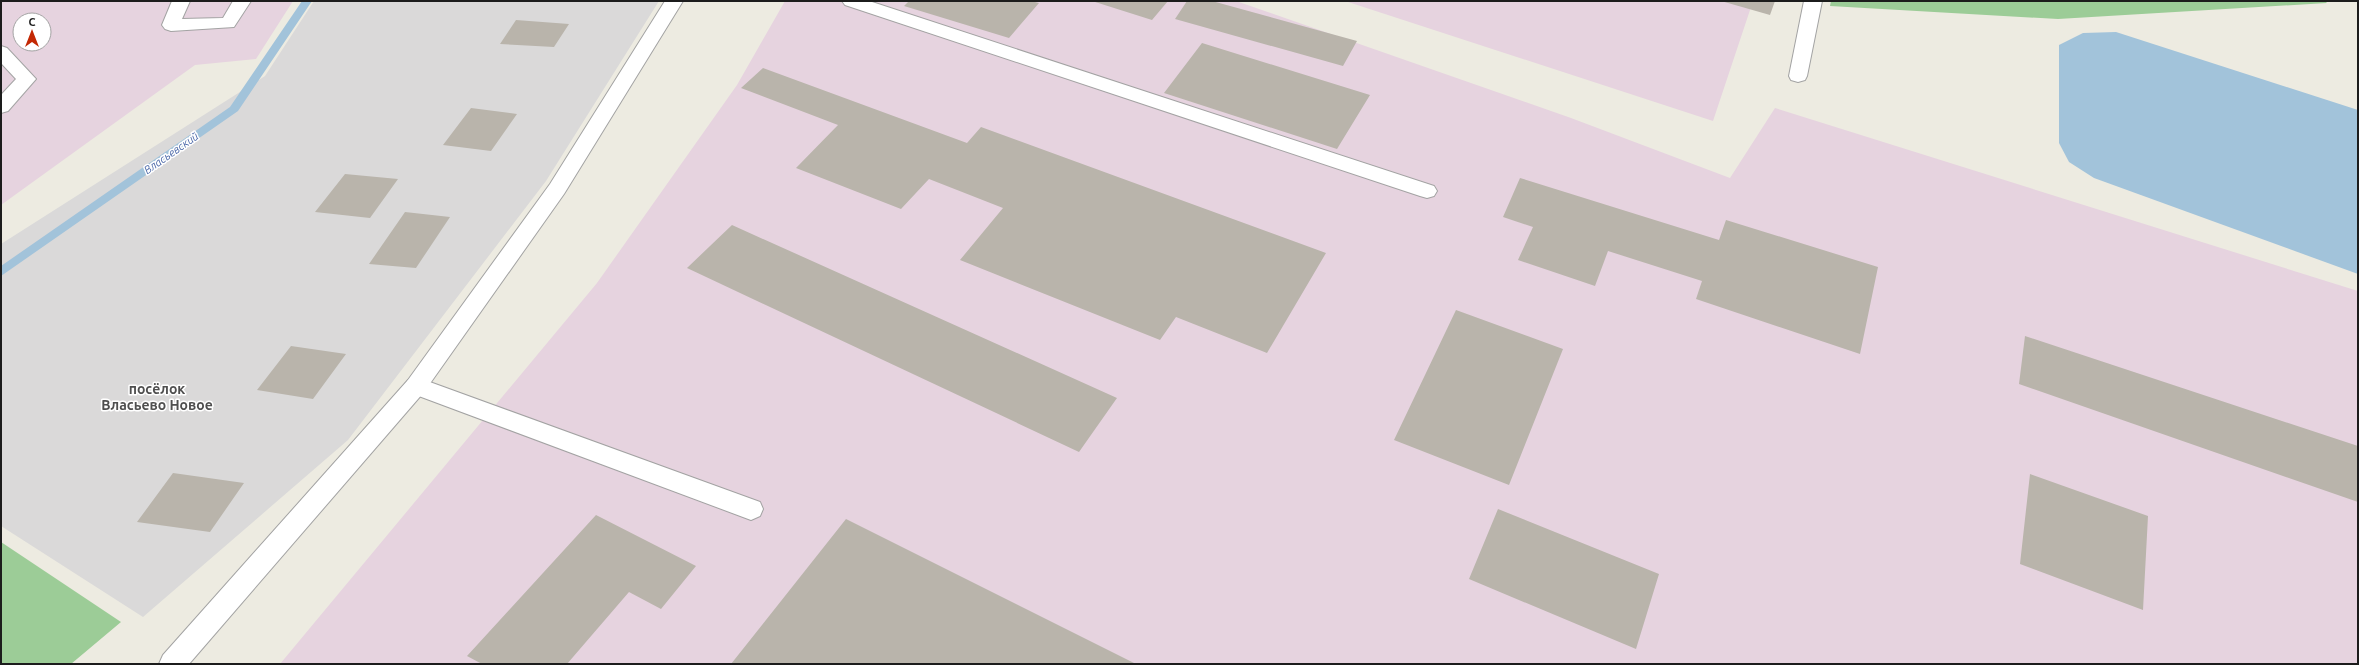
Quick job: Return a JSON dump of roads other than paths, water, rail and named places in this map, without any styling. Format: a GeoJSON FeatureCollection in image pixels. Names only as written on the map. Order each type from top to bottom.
{"type":"FeatureCollection","features":[{"type":"Feature","properties":{"kind":"street"},"geometry":{"type":"LineString","coordinates":[[181,1],[170,25],[228,22],[242,1]]}},
{"type":"Feature","properties":{"kind":"street"},"geometry":{"type":"LineString","coordinates":[[172,664],[416,386],[556,189],[674,1]]}},
{"type":"Feature","properties":{"kind":"street"},"geometry":{"type":"LineString","coordinates":[[851,1],[1427,191]]}},
{"type":"Feature","properties":{"kind":"street"},"geometry":{"type":"LineString","coordinates":[[1798,76],[1813,1]]}},
{"type":"Feature","properties":{"kind":"street"},"geometry":{"type":"LineString","coordinates":[[1,52],[27,79],[1,107]]}},
{"type":"Feature","properties":{"kind":"street"},"geometry":{"type":"LineString","coordinates":[[416,386],[751,509]]}},
{"type":"Feature","properties":{"kind":"water"},"geometry":{"type":"Polygon","coordinates":[[[2116,32],[2358,110],[2358,274],[2094,178],[2069,162],[2059,143],[2059,45],[2083,33],[2116,32]]]}},
{"type":"Feature","properties":{"kind":"waterway","name":"Власьевский"},"geometry":{"type":"LineString","coordinates":[[1,272],[234,109],[307,1]]}},
{"type":"Feature","properties":{"kind":"district","name":"посёлок Власьево Новое"},"geometry":{"type":"Point","coordinates":[157,398]}}]}
